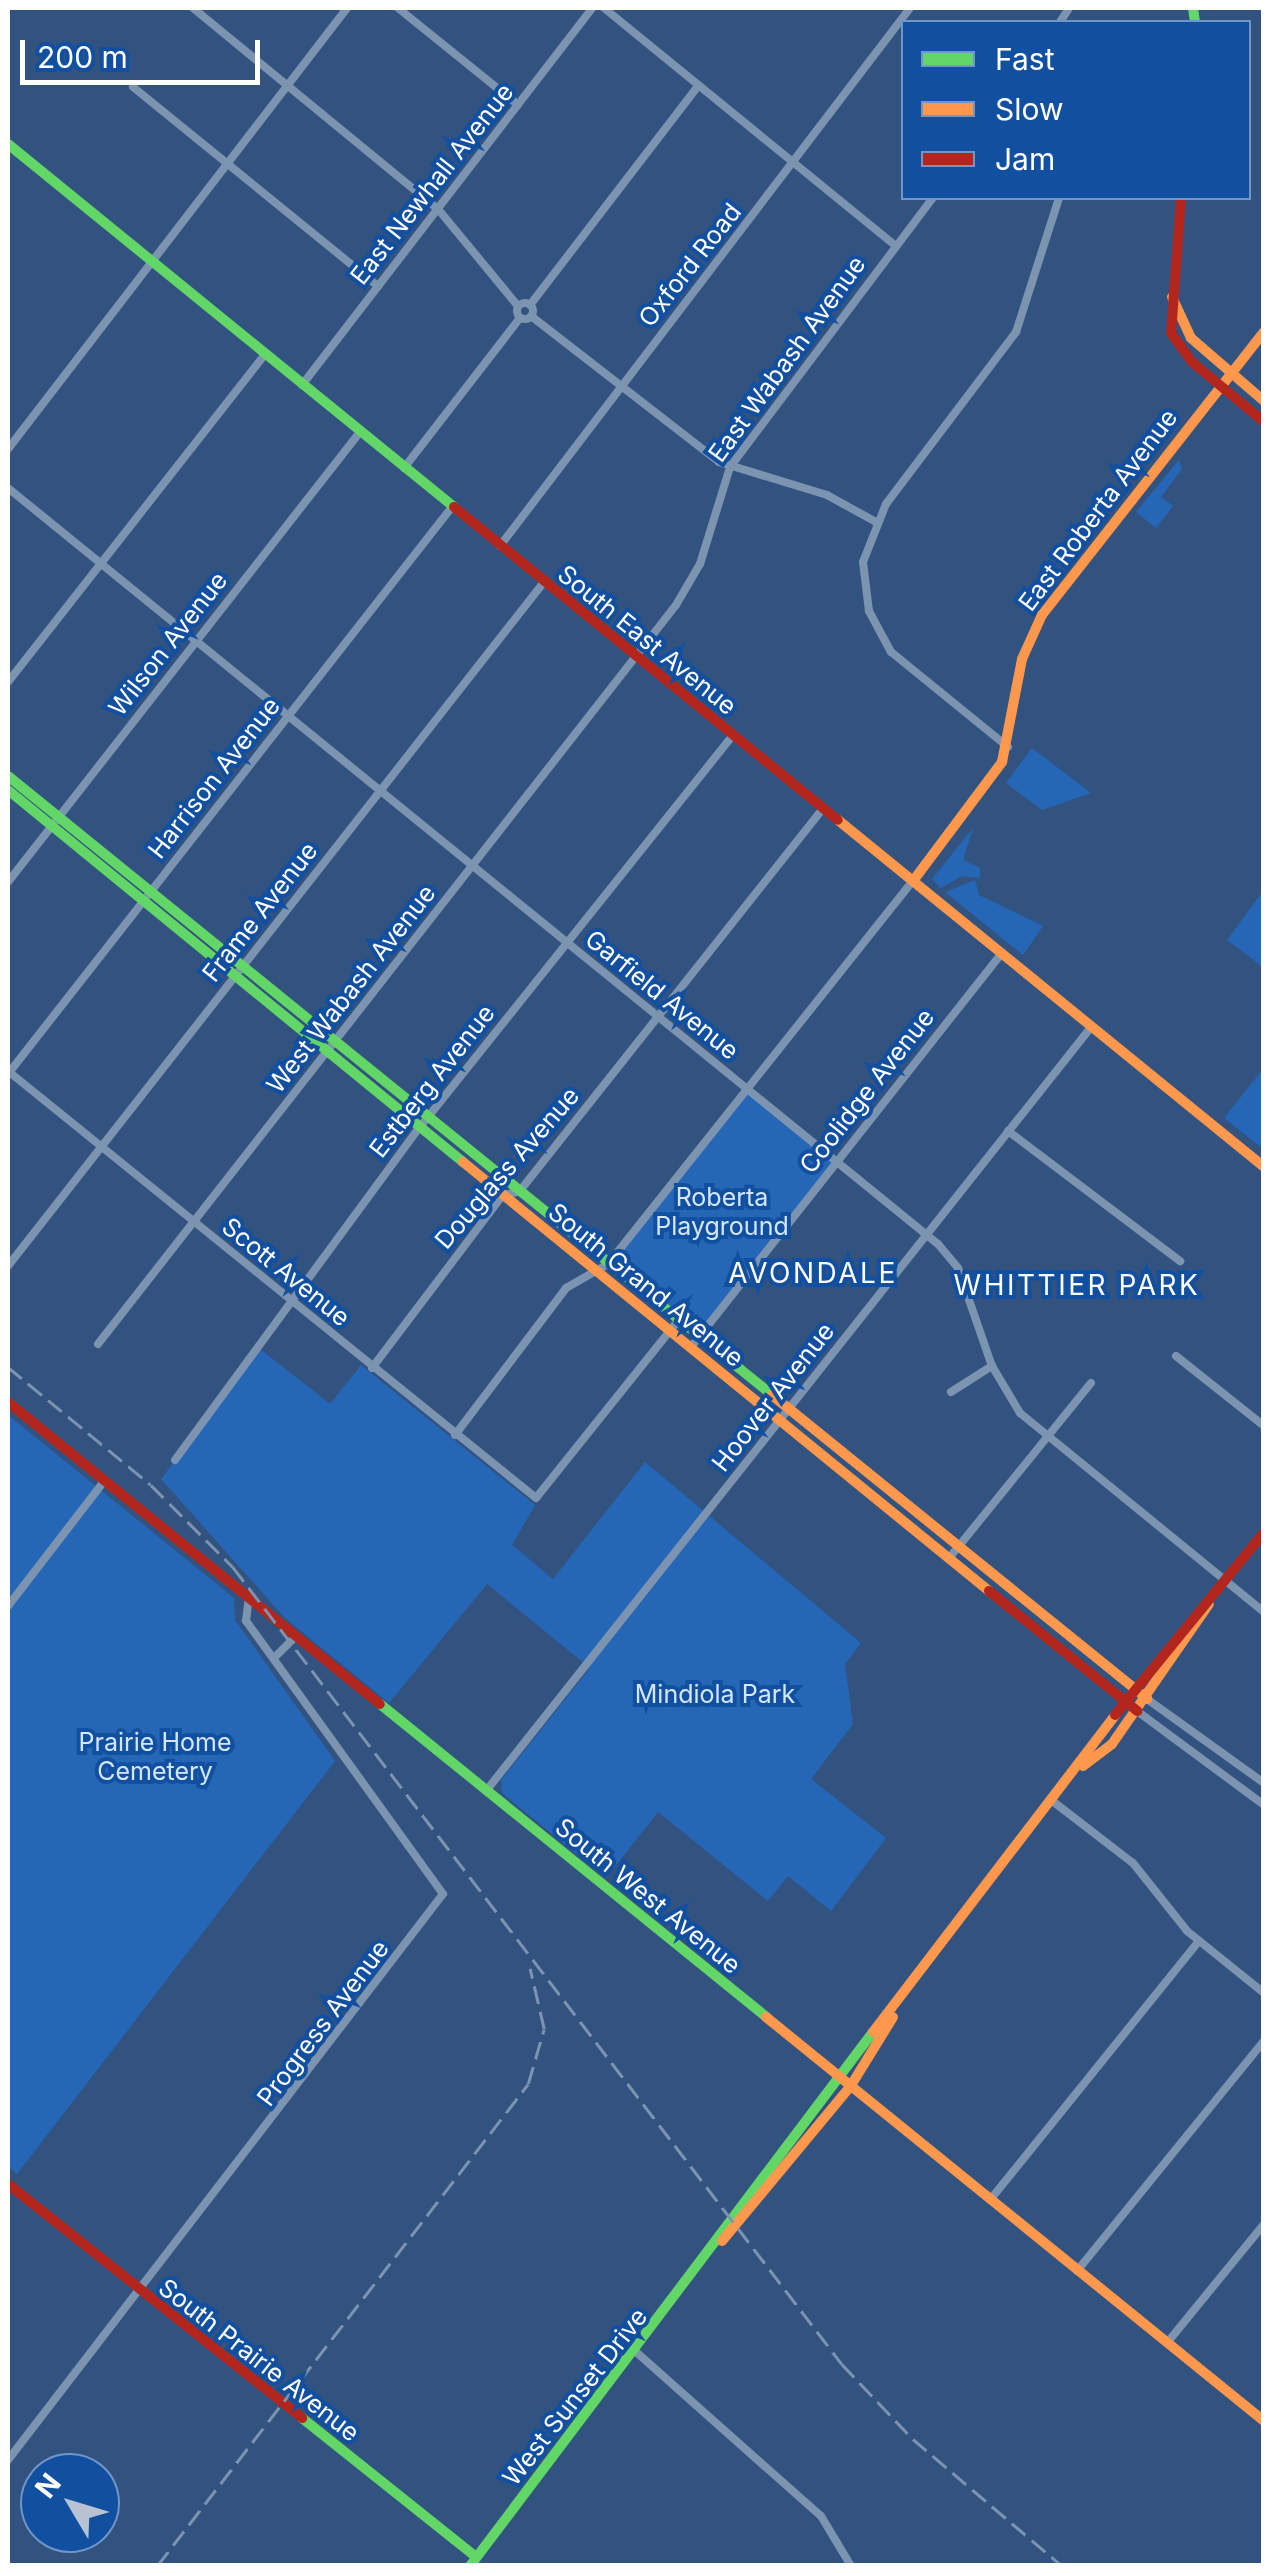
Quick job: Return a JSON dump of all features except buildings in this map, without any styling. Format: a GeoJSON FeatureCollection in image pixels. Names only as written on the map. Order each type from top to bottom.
{"type":"FeatureCollection","features":[{"type":"Feature","properties":{"kind":"street"},"geometry":{"type":"LineString","coordinates":[[193,8],[438,208],[518,306],[520,318]]}},
{"type":"Feature","properties":{"kind":"street"},"geometry":{"type":"LineString","coordinates":[[8,449],[347,8]]}},
{"type":"Feature","properties":{"kind":"street"},"geometry":{"type":"LineString","coordinates":[[398,8],[518,105]]}},
{"type":"Feature","properties":{"kind":"street","name":"East Newhall Avenue"},"geometry":{"type":"LineString","coordinates":[[302,385],[592,8]]}},
{"type":"Feature","properties":{"kind":"street"},"geometry":{"type":"LineString","coordinates":[[604,8],[896,246]]}},
{"type":"Feature","properties":{"kind":"street","name":"Oxford Road"},"geometry":{"type":"LineString","coordinates":[[500,546],[901,20]]}},
{"type":"Feature","properties":{"kind":"street"},"geometry":{"type":"LineString","coordinates":[[518,306],[530,305],[699,85]]}},
{"type":"Feature","properties":{"kind":"street"},"geometry":{"type":"LineString","coordinates":[[133,87],[378,286]]}},
{"type":"Feature","properties":{"kind":"street","name":"South East Avenue"},"geometry":{"type":"LineString","coordinates":[[8,144],[1264,1167]]}},
{"type":"Feature","properties":{"kind":"street","name":"East Wabash Avenue"},"geometry":{"type":"LineString","coordinates":[[636,658],[696,572],[730,467],[931,200]]}},
{"type":"Feature","properties":{"kind":"street"},"geometry":{"type":"LineString","coordinates":[[1008,747],[902,664],[877,631],[863,573],[876,522],[1012,340],[1058,200]]}},
{"type":"Feature","properties":{"kind":"street"},"geometry":{"type":"LineString","coordinates":[[1181,200],[1170,334],[1218,385],[1264,422]]}},
{"type":"Feature","properties":{"kind":"street"},"geometry":{"type":"LineString","coordinates":[[1171,296],[1190,338],[1264,401]]}},
{"type":"Feature","properties":{"kind":"street"},"geometry":{"type":"LineString","coordinates":[[530,305],[532,316],[621,388],[730,467],[827,495],[876,522]]}},
{"type":"Feature","properties":{"kind":"street"},"geometry":{"type":"LineString","coordinates":[[404,468],[520,318],[532,316]]}},
{"type":"Feature","properties":{"kind":"street","name":"East Roberta Avenue"},"geometry":{"type":"LineString","coordinates":[[913,881],[1008,747],[1034,627],[1228,372],[1264,332]]}},
{"type":"Feature","properties":{"kind":"street"},"geometry":{"type":"LineString","coordinates":[[8,682],[265,354]]}},
{"type":"Feature","properties":{"kind":"street","name":"Wilson Avenue"},"geometry":{"type":"LineString","coordinates":[[8,882],[360,432]]}},
{"type":"Feature","properties":{"kind":"street","name":"Garfield Avenue"},"geometry":{"type":"LineString","coordinates":[[8,488],[927,1235],[958,1268],[992,1366],[1010,1401],[1047,1438],[1264,1612]]}},
{"type":"Feature","properties":{"kind":"street","name":"Harrison Avenue"},"geometry":{"type":"LineString","coordinates":[[8,1073],[452,507]]}},
{"type":"Feature","properties":{"kind":"street","name":"Frame Avenue"},"geometry":{"type":"LineString","coordinates":[[8,1266],[544,582]]}},
{"type":"Feature","properties":{"kind":"street","name":"West Wabash Avenue"},"geometry":{"type":"LineString","coordinates":[[98,1344],[636,658]]}},
{"type":"Feature","properties":{"kind":"street","name":"Estberg Avenue"},"geometry":{"type":"LineString","coordinates":[[175,1460],[424,1122],[732,735]]}},
{"type":"Feature","properties":{"kind":"street","name":"South Grand Avenue"},"geometry":{"type":"LineString","coordinates":[[8,776],[55,822]]}},
{"type":"Feature","properties":{"kind":"street","name":"South Grand Avenue"},"geometry":{"type":"LineString","coordinates":[[8,790],[55,822],[424,1122],[519,1192],[608,1264],[674,1326]]}},
{"type":"Feature","properties":{"kind":"street","name":"Douglass Avenue"},"geometry":{"type":"LineString","coordinates":[[372,1368],[503,1195],[519,1192],[823,808]]}},
{"type":"Feature","properties":{"kind":"street"},"geometry":{"type":"LineString","coordinates":[[455,1435],[566,1288],[608,1264],[913,881]]}},
{"type":"Feature","properties":{"kind":"street","name":"Coolidge Avenue"},"geometry":{"type":"LineString","coordinates":[[695,1342],[1001,954]]}},
{"type":"Feature","properties":{"kind":"street","name":"Hoover Avenue"},"geometry":{"type":"LineString","coordinates":[[486,1790],[1090,1027]]}},
{"type":"Feature","properties":{"kind":"street","name":"Scott Avenue"},"geometry":{"type":"LineString","coordinates":[[8,1073],[455,1435],[541,1498],[674,1326]]}},
{"type":"Feature","properties":{"kind":"street","name":"South Grand Avenue"},"geometry":{"type":"LineString","coordinates":[[424,1122],[503,1195],[695,1342],[1037,1628],[1133,1689],[1264,1783]]}},
{"type":"Feature","properties":{"kind":"street"},"geometry":{"type":"LineString","coordinates":[[1008,1131],[1180,1260]]}},
{"type":"Feature","properties":{"kind":"street"},"geometry":{"type":"LineString","coordinates":[[1176,1356],[1264,1426]]}},
{"type":"Feature","properties":{"kind":"street"},"geometry":{"type":"LineString","coordinates":[[951,1392],[992,1366]]}},
{"type":"Feature","properties":{"kind":"street"},"geometry":{"type":"LineString","coordinates":[[950,1557],[1091,1383]]}},
{"type":"Feature","properties":{"kind":"street","name":"South West Avenue"},"geometry":{"type":"LineString","coordinates":[[8,1402],[1264,2421]]}},
{"type":"Feature","properties":{"kind":"street","name":"South Grand Avenue"},"geometry":{"type":"LineString","coordinates":[[784,1415],[873,1478],[958,1547],[1045,1618],[1137,1711],[1264,1805]]}},
{"type":"Feature","properties":{"kind":"street"},"geometry":{"type":"LineString","coordinates":[[865,1488],[873,1478]]}},
{"type":"Feature","properties":{"kind":"street"},"geometry":{"type":"LineString","coordinates":[[8,1606],[104,1480]]}},
{"type":"Feature","properties":{"kind":"street","name":"West Sunset Drive"},"geometry":{"type":"LineString","coordinates":[[710,2252],[850,2087],[894,2016],[1056,1803],[1133,1689],[1264,1532]]}},
{"type":"Feature","properties":{"kind":"street","name":"Progress Avenue"},"geometry":{"type":"LineString","coordinates":[[8,2460],[142,2293],[444,1894],[246,1621],[249,1598]]}},
{"type":"Feature","properties":{"kind":"street","name":"West Sunset Drive"},"geometry":{"type":"LineString","coordinates":[[1082,1766],[1147,1699],[1211,1600]]}},
{"type":"Feature","properties":{"kind":"street"},"geometry":{"type":"LineString","coordinates":[[1037,1628],[1045,1618]]}},
{"type":"Feature","properties":{"kind":"street"},"geometry":{"type":"LineString","coordinates":[[274,1658],[296,1636]]}},
{"type":"Feature","properties":{"kind":"street"},"geometry":{"type":"LineString","coordinates":[[1056,1803],[1142,1872],[1199,1941],[1264,1994]]}},
{"type":"Feature","properties":{"kind":"street"},"geometry":{"type":"LineString","coordinates":[[990,2200],[1199,1941]]}},
{"type":"Feature","properties":{"kind":"street","name":"West Sunset Drive"},"geometry":{"type":"LineString","coordinates":[[473,2561],[636,2351],[837,2076],[894,2016]]}},
{"type":"Feature","properties":{"kind":"street"},"geometry":{"type":"LineString","coordinates":[[1077,2271],[1264,2040]]}},
{"type":"Feature","properties":{"kind":"street","name":"South Prairie Avenue"},"geometry":{"type":"LineString","coordinates":[[8,2184],[473,2561],[487,2566]]}},
{"type":"Feature","properties":{"kind":"street"},"geometry":{"type":"LineString","coordinates":[[1167,2343],[1264,2224]]}},
{"type":"Feature","properties":{"kind":"street"},"geometry":{"type":"LineString","coordinates":[[636,2351],[821,2516],[851,2566]]}},
{"type":"Feature","properties":{"kind":"green space"},"geometry":{"type":"Polygon","coordinates":[[[1179,460],[1182,469],[1161,497],[1173,506],[1156,528],[1136,512],[1179,460]]]}},
{"type":"Feature","properties":{"kind":"green space"},"geometry":{"type":"Polygon","coordinates":[[[1032,748],[1091,793],[1042,810],[1006,783],[1032,748]]]}},
{"type":"Feature","properties":{"kind":"green space"},"geometry":{"type":"Polygon","coordinates":[[[973,828],[963,860],[980,868],[980,878],[962,876],[941,888],[932,879],[973,828]]]}},
{"type":"Feature","properties":{"kind":"green space"},"geometry":{"type":"Polygon","coordinates":[[[975,880],[979,895],[1043,926],[1023,955],[945,892],[975,880]]]}},
{"type":"Feature","properties":{"kind":"green space"},"geometry":{"type":"Polygon","coordinates":[[[1263,891],[1263,967],[1227,940],[1263,891]]]}},
{"type":"Feature","properties":{"kind":"green space"},"geometry":{"type":"Polygon","coordinates":[[[1263,1069],[1263,1149],[1224,1118],[1263,1069]]]}},
{"type":"Feature","properties":{"kind":"green space","name":"Roberta Playground"},"geometry":{"type":"Polygon","coordinates":[[[746,1089],[836,1162],[698,1337],[608,1264],[746,1089]]]}},
{"type":"Feature","properties":{"kind":"green space","name":"Mindiola Park"},"geometry":{"type":"Polygon","coordinates":[[[260,1349],[330,1404],[361,1365],[535,1505],[512,1545],[553,1579],[645,1462],[861,1643],[845,1664],[853,1724],[811,1779],[886,1838],[831,1911],[788,1876],[768,1901],[658,1812],[606,1878],[502,1793],[501,1780],[590,1668],[487,1584],[389,1703],[285,1618],[161,1479],[260,1349]]]}},
{"type":"Feature","properties":{"kind":"green space","name":"Prairie Home Cemetery"},"geometry":{"type":"Polygon","coordinates":[[[8,1415],[234,1598],[235,1620],[335,1761],[17,2174],[8,2166],[8,1415]]]}},
{"type":"Feature","properties":{"kind":"railway"},"geometry":{"type":"LineString","coordinates":[[8,1367],[151,1485],[233,1567],[842,2364],[913,2439],[1062,2566]]}},
{"type":"Feature","properties":{"kind":"railway"},"geometry":{"type":"LineString","coordinates":[[157,2566],[528,2084],[544,2029],[530,1969]]}},
{"type":"Feature","properties":{"kind":"traffic: fast"},"geometry":{"type":"LineString","coordinates":[[1193,8],[1195,20]]}},
{"type":"Feature","properties":{"kind":"traffic: fast"},"geometry":{"type":"LineString","coordinates":[[8,144],[454,507]]}},
{"type":"Feature","properties":{"kind":"traffic: fast"},"geometry":{"type":"LineString","coordinates":[[8,776],[772,1395]]}},
{"type":"Feature","properties":{"kind":"traffic: fast"},"geometry":{"type":"LineString","coordinates":[[8,790],[463,1162]]}},
{"type":"Feature","properties":{"kind":"traffic: fast"},"geometry":{"type":"LineString","coordinates":[[380,1704],[766,2017]]}},
{"type":"Feature","properties":{"kind":"traffic: fast"},"geometry":{"type":"LineString","coordinates":[[470,2566],[873,2032]]}},
{"type":"Feature","properties":{"kind":"traffic: fast"},"geometry":{"type":"LineString","coordinates":[[302,2418],[476,2557]]}},
{"type":"Feature","properties":{"kind":"traffic: slow"},"geometry":{"type":"LineString","coordinates":[[1172,297],[1191,338],[1264,401]]}},
{"type":"Feature","properties":{"kind":"traffic: slow"},"geometry":{"type":"LineString","coordinates":[[913,881],[1002,762],[1022,659],[1042,615],[1264,332]]}},
{"type":"Feature","properties":{"kind":"traffic: slow"},"geometry":{"type":"LineString","coordinates":[[838,820],[1264,1167]]}},
{"type":"Feature","properties":{"kind":"traffic: slow"},"geometry":{"type":"LineString","coordinates":[[463,1162],[989,1591]]}},
{"type":"Feature","properties":{"kind":"traffic: slow"},"geometry":{"type":"LineString","coordinates":[[772,1395],[1147,1699]]}},
{"type":"Feature","properties":{"kind":"traffic: slow"},"geometry":{"type":"LineString","coordinates":[[1083,1766],[1112,1744],[1209,1604]]}},
{"type":"Feature","properties":{"kind":"traffic: slow"},"geometry":{"type":"LineString","coordinates":[[873,2032],[1115,1715]]}},
{"type":"Feature","properties":{"kind":"traffic: slow"},"geometry":{"type":"LineString","coordinates":[[766,2017],[1264,2421]]}},
{"type":"Feature","properties":{"kind":"traffic: slow"},"geometry":{"type":"LineString","coordinates":[[722,2241],[850,2087],[893,2017]]}},
{"type":"Feature","properties":{"kind":"traffic: jam"},"geometry":{"type":"LineString","coordinates":[[1181,200],[1171,333],[1192,362],[1264,422]]}},
{"type":"Feature","properties":{"kind":"traffic: jam"},"geometry":{"type":"LineString","coordinates":[[454,507],[838,820]]}},
{"type":"Feature","properties":{"kind":"traffic: jam"},"geometry":{"type":"LineString","coordinates":[[8,1402],[380,1704]]}},
{"type":"Feature","properties":{"kind":"traffic: jam"},"geometry":{"type":"LineString","coordinates":[[1115,1715],[1264,1532]]}},
{"type":"Feature","properties":{"kind":"traffic: jam"},"geometry":{"type":"LineString","coordinates":[[989,1591],[1137,1711]]}},
{"type":"Feature","properties":{"kind":"traffic: jam"},"geometry":{"type":"LineString","coordinates":[[8,2184],[302,2418]]}},
{"type":"Feature","properties":{"kind":"district","name":"AVONDALE"},"geometry":{"type":"Point","coordinates":[813,1273]}},
{"type":"Feature","properties":{"kind":"district","name":"WHITTIER PARK"},"geometry":{"type":"Point","coordinates":[1077,1285]}}]}
